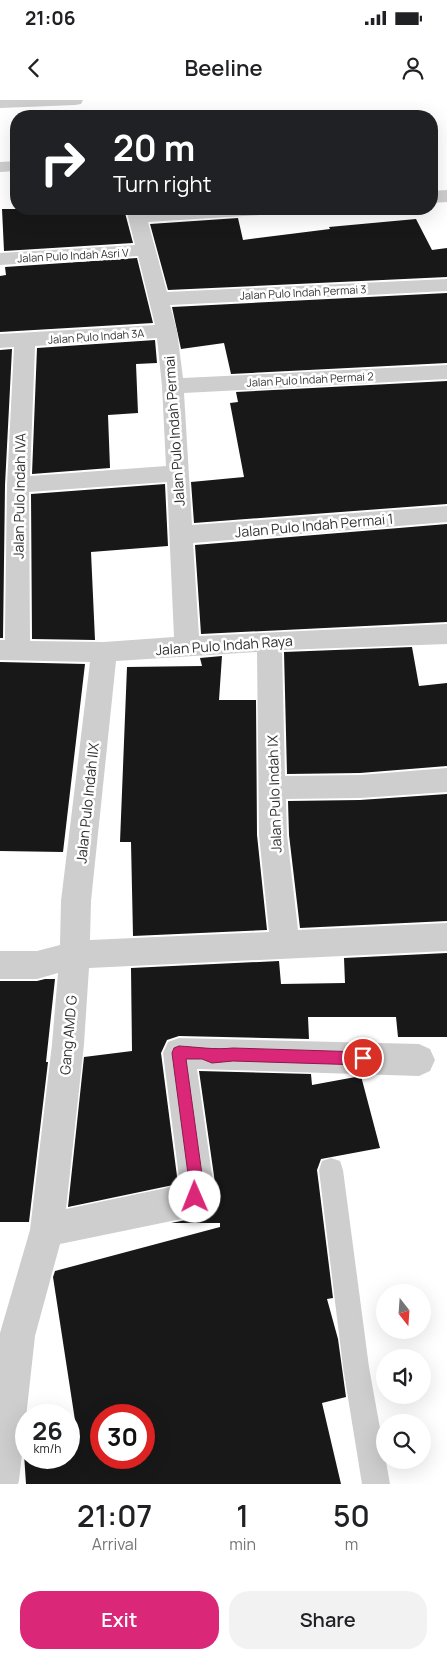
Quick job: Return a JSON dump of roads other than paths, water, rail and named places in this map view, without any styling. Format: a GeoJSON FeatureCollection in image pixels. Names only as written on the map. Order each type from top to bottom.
{"type":"FeatureCollection","features":[{"type":"Feature","properties":{"kind":"street"},"geometry":{"type":"LineString","coordinates":[[0,103],[75,100]]}},
{"type":"Feature","properties":{"kind":"street","name":"Jalan Pulo Indah Permai"},"geometry":{"type":"LineString","coordinates":[[137,215],[167,331],[172,386],[186,647]]}},
{"type":"Feature","properties":{"kind":"street","name":"Jalan Pulo Indah Asri V"},"geometry":{"type":"LineString","coordinates":[[0,259],[146,250]]}},
{"type":"Feature","properties":{"kind":"street","name":"Jalan Pulo Indah Permai 3"},"geometry":{"type":"LineString","coordinates":[[159,299],[447,286]]}},
{"type":"Feature","properties":{"kind":"street","name":"Jalan Pulo Indah 3A"},"geometry":{"type":"LineString","coordinates":[[0,341],[167,331]]}},
{"type":"Feature","properties":{"kind":"street","name":"Jalan Pulo Indah IVA"},"geometry":{"type":"LineString","coordinates":[[8,651],[18,632],[18,485],[25,340]]}},
{"type":"Feature","properties":{"kind":"street","name":"Jalan Pulo Indah Permai 2"},"geometry":{"type":"LineString","coordinates":[[172,386],[447,372]]}},
{"type":"Feature","properties":{"kind":"street"},"geometry":{"type":"LineString","coordinates":[[18,485],[177,473]]}},
{"type":"Feature","properties":{"kind":"street","name":"Jalan Pulo Indah Permai 1"},"geometry":{"type":"LineString","coordinates":[[180,536],[447,514]]}},
{"type":"Feature","properties":{"kind":"street","name":"Jalan Pulo Indah Raya"},"geometry":{"type":"LineString","coordinates":[[8,651],[104,652],[269,641],[447,634]]}},
{"type":"Feature","properties":{"kind":"street","name":"Jalan Pulo Indah IX"},"geometry":{"type":"LineString","coordinates":[[269,641],[274,835],[285,946]]}},
{"type":"Feature","properties":{"kind":"street","name":"Jalan Pulo Indah IIX"},"geometry":{"type":"LineString","coordinates":[[75,955],[76,901],[104,652]]}},
{"type":"Feature","properties":{"kind":"street"},"geometry":{"type":"LineString","coordinates":[[272,787],[306,788],[404,785],[447,780]]}},
{"type":"Feature","properties":{"kind":"street"},"geometry":{"type":"LineString","coordinates":[[0,965],[37,965],[75,955],[447,937]]}},
{"type":"Feature","properties":{"kind":"street","name":"Gang AMD G"},"geometry":{"type":"LineString","coordinates":[[0,1481],[17,1336],[48,1230],[68,1044],[75,955]]}},
{"type":"Feature","properties":{"kind":"street"},"geometry":{"type":"LineString","coordinates":[[48,1230],[192,1200],[195,1197],[197,1189],[179,1053],[202,1053],[212,1056],[419,1060]]}},
{"type":"Feature","properties":{"kind":"lane"},"geometry":{"type":"LineString","coordinates":[[331,1170],[356,1367],[376,1484]]}}]}
